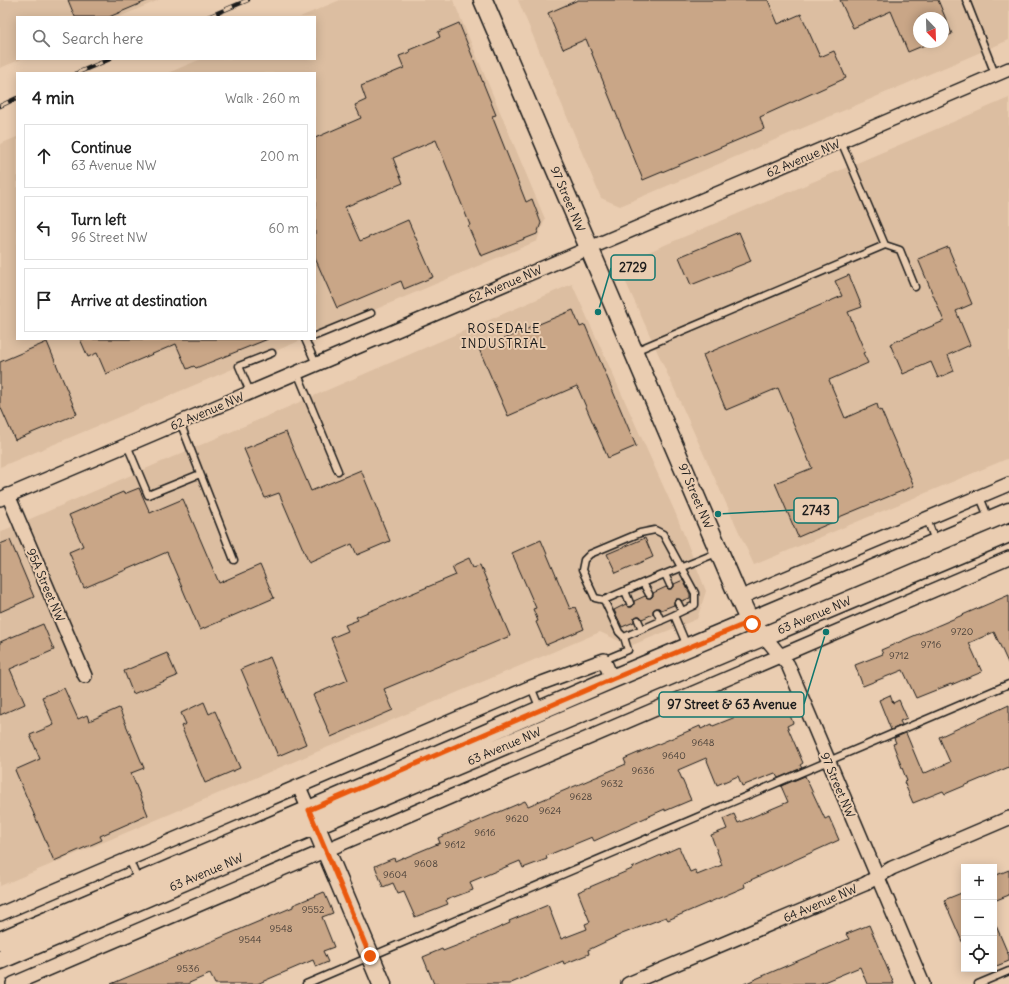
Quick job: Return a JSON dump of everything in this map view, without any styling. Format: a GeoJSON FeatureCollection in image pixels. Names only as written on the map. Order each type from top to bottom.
{"type":"FeatureCollection","features":[{"type":"Feature","properties":{"kind":"main road","name":"97 Street NW"},"geometry":{"type":"LineString","coordinates":[[483,0],[739,598],[750,622],[764,636]]}},
{"type":"Feature","properties":{"kind":"main road","name":"63 Avenue NW"},"geometry":{"type":"LineString","coordinates":[[0,960],[312,818],[540,710],[1009,512]]}},
{"type":"Feature","properties":{"kind":"main road","name":"63 Avenue NW"},"geometry":{"type":"LineString","coordinates":[[0,941],[139,881],[312,818],[764,636],[1009,533]]}},
{"type":"Feature","properties":{"kind":"main road"},"geometry":{"type":"LineString","coordinates":[[312,818],[382,984]]}},
{"type":"Feature","properties":{"kind":"street","name":"62 Avenue NW"},"geometry":{"type":"LineString","coordinates":[[4,497],[1009,68]]}},
{"type":"Feature","properties":{"kind":"street"},"geometry":{"type":"LineString","coordinates":[[739,598],[1009,484]]}},
{"type":"Feature","properties":{"kind":"street","name":"95A Street NW"},"geometry":{"type":"LineString","coordinates":[[4,497],[85,676]]}},
{"type":"Feature","properties":{"kind":"street","name":"63 Avenue NW"},"geometry":{"type":"LineString","coordinates":[[13,984],[1009,558]]}},
{"type":"Feature","properties":{"kind":"street","name":"97 Street NW"},"geometry":{"type":"LineString","coordinates":[[764,636],[788,666],[922,984]]}},
{"type":"Feature","properties":{"kind":"street"},"geometry":{"type":"LineString","coordinates":[[0,914],[531,687],[604,660],[612,679]]}},
{"type":"Feature","properties":{"kind":"street"},"geometry":{"type":"LineString","coordinates":[[299,787],[312,818]]}},
{"type":"Feature","properties":{"kind":"street","name":"64 Avenue NW"},"geometry":{"type":"LineString","coordinates":[[628,984],[865,884],[892,868],[1009,818]]}},
{"type":"Feature","properties":{"kind":"lane"},"geometry":{"type":"LineString","coordinates":[[966,0],[995,74]]}},
{"type":"Feature","properties":{"kind":"lane"},"geometry":{"type":"LineString","coordinates":[[841,141],[885,245]]}},
{"type":"Feature","properties":{"kind":"lane"},"geometry":{"type":"LineString","coordinates":[[634,352],[885,245],[900,250],[915,287]]}},
{"type":"Feature","properties":{"kind":"lane"},"geometry":{"type":"LineString","coordinates":[[316,336],[371,313]]}},
{"type":"Feature","properties":{"kind":"lane"},"geometry":{"type":"LineString","coordinates":[[306,340],[316,364]]}},
{"type":"Feature","properties":{"kind":"lane"},"geometry":{"type":"LineString","coordinates":[[250,392],[239,366],[272,353]]}},
{"type":"Feature","properties":{"kind":"lane"},"geometry":{"type":"LineString","coordinates":[[297,372],[338,471]]}},
{"type":"Feature","properties":{"kind":"lane"},"geometry":{"type":"LineString","coordinates":[[180,422],[234,560]]}},
{"type":"Feature","properties":{"kind":"lane"},"geometry":{"type":"LineString","coordinates":[[127,445],[148,496],[200,474]]}},
{"type":"Feature","properties":{"kind":"lane"},"geometry":{"type":"LineString","coordinates":[[980,497],[989,520]]}},
{"type":"Feature","properties":{"kind":"lane"},"geometry":{"type":"LineString","coordinates":[[926,519],[936,543]]}},
{"type":"Feature","properties":{"kind":"lane"},"geometry":{"type":"LineString","coordinates":[[624,637],[695,605],[695,593],[682,568],[663,534],[655,530],[640,532],[590,554],[584,560],[582,570],[594,598],[604,600],[665,574],[682,568],[720,552]]}},
{"type":"Feature","properties":{"kind":"lane"},"geometry":{"type":"LineString","coordinates":[[665,574],[670,585]]}},
{"type":"Feature","properties":{"kind":"lane"},"geometry":{"type":"LineString","coordinates":[[644,583],[649,594]]}},
{"type":"Feature","properties":{"kind":"lane"},"geometry":{"type":"LineString","coordinates":[[625,591],[630,603]]}},
{"type":"Feature","properties":{"kind":"lane"},"geometry":{"type":"LineString","coordinates":[[604,600],[619,632],[624,637],[628,650],[604,660]]}},
{"type":"Feature","properties":{"kind":"lane"},"geometry":{"type":"LineString","coordinates":[[678,603],[682,611]]}},
{"type":"Feature","properties":{"kind":"lane"},"geometry":{"type":"LineString","coordinates":[[657,612],[661,620]]}},
{"type":"Feature","properties":{"kind":"lane"},"geometry":{"type":"LineString","coordinates":[[674,615],[688,648]]}},
{"type":"Feature","properties":{"kind":"lane"},"geometry":{"type":"LineString","coordinates":[[638,620],[642,629]]}},
{"type":"Feature","properties":{"kind":"lane"},"geometry":{"type":"LineString","coordinates":[[306,984],[1009,684]]}},
{"type":"Feature","properties":{"kind":"lane"},"geometry":{"type":"LineString","coordinates":[[531,687],[540,710]]}},
{"type":"Feature","properties":{"kind":"lane"},"geometry":{"type":"LineString","coordinates":[[129,859],[139,881]]}},
{"type":"Feature","properties":{"kind":"lane"},"geometry":{"type":"LineString","coordinates":[[978,984],[1009,971]]}},
{"type":"Feature","properties":{"kind":"shaded area"},"geometry":{"type":"Polygon","coordinates":[[[0,0],[159,0],[121,16],[16,16],[16,60],[20,60],[0,68],[0,0]]]}},
{"type":"Feature","properties":{"kind":"shaded area"},"geometry":{"type":"Polygon","coordinates":[[[340,0],[453,0],[545,219],[537,241],[316,335],[316,72],[170,72],[199,60],[316,60],[316,16],[302,16],[340,0]]]}},
{"type":"Feature","properties":{"kind":"shaded area"},"geometry":{"type":"Polygon","coordinates":[[[518,0],[1009,0],[1009,40],[620,206],[601,198],[518,0]]]}},
{"type":"Feature","properties":{"kind":"shaded area"},"geometry":{"type":"Polygon","coordinates":[[[1009,98],[1009,458],[754,565],[618,265],[1009,98]]]}},
{"type":"Feature","properties":{"kind":"shaded area"},"geometry":{"type":"Polygon","coordinates":[[[16,137],[16,340],[302,340],[0,467],[0,144],[16,137]]]}},
{"type":"Feature","properties":{"kind":"shaded area"},"geometry":{"type":"Polygon","coordinates":[[[572,284],[675,512],[706,591],[697,619],[630,646],[600,632],[0,886],[0,532],[572,284]]]}},
{"type":"Feature","properties":{"kind":"building"},"geometry":{"type":"Polygon","coordinates":[[[68,0],[149,0],[111,16],[75,16],[68,0]]]}},
{"type":"Feature","properties":{"kind":"building"},"geometry":{"type":"Polygon","coordinates":[[[578,0],[768,0],[778,24],[801,14],[820,57],[834,51],[846,78],[760,117],[764,129],[643,180],[586,39],[563,49],[548,13],[578,0]]]}},
{"type":"Feature","properties":{"kind":"building"},"geometry":{"type":"Polygon","coordinates":[[[840,0],[938,0],[943,12],[913,12],[913,48],[918,48],[908,52],[891,11],[853,28],[840,0]]]}},
{"type":"Feature","properties":{"kind":"building"},"geometry":{"type":"Polygon","coordinates":[[[459,23],[496,115],[492,116],[526,202],[532,199],[541,223],[537,234],[481,256],[468,226],[470,225],[436,140],[393,158],[403,183],[345,207],[360,241],[408,220],[433,277],[404,289],[401,281],[337,308],[316,260],[316,138],[361,118],[355,105],[366,100],[361,86],[404,68],[399,56],[410,52],[409,50],[440,37],[438,32],[459,23]]]}},
{"type":"Feature","properties":{"kind":"building"},"geometry":{"type":"Polygon","coordinates":[[[949,27],[952,34],[949,35],[949,27]]]}},
{"type":"Feature","properties":{"kind":"building"},"geometry":{"type":"Polygon","coordinates":[[[739,232],[751,261],[691,285],[679,257],[739,232]]]}},
{"type":"Feature","properties":{"kind":"building"},"geometry":{"type":"Polygon","coordinates":[[[948,247],[972,304],[956,311],[970,345],[948,355],[954,371],[938,378],[931,362],[903,374],[890,344],[944,321],[918,259],[948,247]]]}},
{"type":"Feature","properties":{"kind":"building"},"geometry":{"type":"Polygon","coordinates":[[[849,275],[862,307],[848,312],[865,352],[863,353],[868,363],[829,380],[845,418],[877,404],[914,486],[832,520],[833,522],[798,537],[775,483],[812,468],[778,388],[726,410],[703,355],[842,296],[835,281],[849,275]]]}},
{"type":"Feature","properties":{"kind":"building"},"geometry":{"type":"Polygon","coordinates":[[[573,310],[580,327],[585,325],[636,446],[608,458],[577,386],[508,416],[479,349],[573,310]]]}},
{"type":"Feature","properties":{"kind":"building"},"geometry":{"type":"Polygon","coordinates":[[[80,340],[266,340],[196,368],[194,366],[187,369],[176,344],[106,374],[97,353],[88,357],[80,340]]]}},
{"type":"Feature","properties":{"kind":"building"},"geometry":{"type":"Polygon","coordinates":[[[47,342],[77,414],[15,440],[0,406],[0,362],[47,342]]]}},
{"type":"Feature","properties":{"kind":"building"},"geometry":{"type":"Polygon","coordinates":[[[286,432],[311,491],[361,470],[390,541],[357,555],[352,544],[309,563],[279,493],[265,498],[244,449],[286,432]]]}},
{"type":"Feature","properties":{"kind":"building"},"geometry":{"type":"Polygon","coordinates":[[[139,488],[150,513],[183,499],[219,583],[260,565],[274,598],[200,630],[167,552],[84,588],[69,552],[83,546],[69,515],[123,492],[124,494],[139,488]]]}},
{"type":"Feature","properties":{"kind":"building"},"geometry":{"type":"Polygon","coordinates":[[[645,538],[653,557],[616,573],[607,554],[645,538]]]}},
{"type":"Feature","properties":{"kind":"building"},"geometry":{"type":"Polygon","coordinates":[[[10,540],[34,597],[0,612],[0,544],[10,540]]]}},
{"type":"Feature","properties":{"kind":"building"},"geometry":{"type":"Polygon","coordinates":[[[541,540],[570,609],[575,607],[584,629],[546,645],[536,622],[538,621],[533,609],[536,608],[512,553],[541,540]]]}},
{"type":"Feature","properties":{"kind":"building"},"geometry":{"type":"Polygon","coordinates":[[[469,558],[473,567],[480,565],[510,636],[384,689],[393,710],[331,737],[313,695],[348,680],[331,638],[348,631],[345,625],[358,620],[356,617],[456,575],[452,566],[469,558]]]}},
{"type":"Feature","properties":{"kind":"building"},"geometry":{"type":"Polygon","coordinates":[[[683,580],[690,594],[690,598],[682,601],[680,599],[676,599],[674,601],[674,605],[661,610],[656,608],[653,610],[653,614],[642,619],[640,616],[637,616],[634,618],[634,622],[622,627],[614,610],[626,604],[629,607],[632,607],[634,601],[645,596],[647,598],[651,598],[653,593],[666,587],[671,589],[674,587],[674,584],[683,580]]]}},
{"type":"Feature","properties":{"kind":"building"},"geometry":{"type":"Polygon","coordinates":[[[1009,595],[1009,665],[994,632],[969,643],[982,672],[951,685],[916,698],[903,670],[863,686],[855,665],[883,654],[881,650],[1009,595]]]}},
{"type":"Feature","properties":{"kind":"building"},"geometry":{"type":"Polygon","coordinates":[[[43,624],[54,650],[10,669],[25,704],[0,715],[0,642],[43,624]]]}},
{"type":"Feature","properties":{"kind":"building"},"geometry":{"type":"Polygon","coordinates":[[[167,653],[177,676],[133,694],[124,671],[167,653]]]}},
{"type":"Feature","properties":{"kind":"building"},"geometry":{"type":"Polygon","coordinates":[[[270,657],[306,744],[278,756],[241,669],[270,657]]]}},
{"type":"Feature","properties":{"kind":"building"},"geometry":{"type":"Polygon","coordinates":[[[64,688],[78,719],[87,715],[89,721],[119,708],[144,768],[131,773],[148,815],[100,836],[102,840],[54,861],[15,770],[40,759],[30,735],[54,725],[42,697],[64,688]]]}},
{"type":"Feature","properties":{"kind":"building"},"geometry":{"type":"Polygon","coordinates":[[[890,695],[893,703],[899,700],[907,718],[900,721],[902,725],[891,730],[879,700],[890,695]]]}},
{"type":"Feature","properties":{"kind":"building"},"geometry":{"type":"Polygon","coordinates":[[[784,700],[793,723],[787,726],[803,763],[800,765],[802,768],[778,778],[775,773],[742,786],[738,776],[717,785],[706,758],[678,770],[691,800],[665,811],[665,809],[594,841],[592,837],[546,856],[547,859],[523,868],[520,861],[470,882],[473,890],[446,900],[448,904],[415,917],[404,892],[398,894],[393,883],[383,887],[375,866],[394,858],[395,861],[404,858],[440,843],[438,838],[525,801],[528,806],[589,780],[626,764],[624,759],[700,726],[701,729],[712,724],[713,726],[768,704],[769,706],[784,700]]]}},
{"type":"Feature","properties":{"kind":"building"},"geometry":{"type":"Polygon","coordinates":[[[204,702],[209,714],[215,711],[240,768],[205,783],[181,726],[186,724],[181,713],[204,702]]]}},
{"type":"Feature","properties":{"kind":"building"},"geometry":{"type":"Polygon","coordinates":[[[1009,705],[1009,767],[945,794],[943,791],[913,803],[904,782],[907,781],[893,744],[896,743],[894,738],[906,733],[923,774],[950,762],[939,737],[1009,705]]]}},
{"type":"Feature","properties":{"kind":"building"},"geometry":{"type":"Polygon","coordinates":[[[805,776],[825,819],[829,817],[839,840],[744,883],[745,887],[668,920],[666,917],[622,934],[588,950],[589,954],[564,964],[563,961],[509,984],[434,984],[423,957],[442,949],[443,951],[466,942],[510,923],[509,921],[548,905],[561,939],[587,929],[585,924],[590,922],[578,892],[679,847],[690,872],[695,870],[697,875],[722,865],[711,835],[727,829],[723,819],[734,814],[738,823],[788,802],[781,786],[805,776]]]}},
{"type":"Feature","properties":{"kind":"building"},"geometry":{"type":"Polygon","coordinates":[[[1009,870],[1009,895],[997,900],[997,875],[1009,870]]]}},
{"type":"Feature","properties":{"kind":"building"},"geometry":{"type":"Polygon","coordinates":[[[324,892],[333,913],[322,917],[334,947],[323,951],[328,962],[316,967],[313,960],[257,984],[215,984],[210,974],[187,984],[111,984],[293,907],[293,905],[324,892]]]}},
{"type":"Feature","properties":{"kind":"building"},"geometry":{"type":"Polygon","coordinates":[[[961,893],[961,939],[944,900],[961,893]]]}},
{"type":"Feature","properties":{"kind":"building"},"geometry":{"type":"Polygon","coordinates":[[[869,925],[894,984],[867,984],[860,967],[819,984],[744,984],[849,939],[846,934],[869,925]]]}},
{"type":"Feature","properties":{"kind":"building"},"geometry":{"type":"Polygon","coordinates":[[[997,928],[1009,956],[1009,961],[997,966],[997,928]]]}},
{"type":"Feature","properties":{"kind":"railway"},"geometry":{"type":"LineString","coordinates":[[210,16],[248,0]]}},
{"type":"Feature","properties":{"kind":"railway"},"geometry":{"type":"LineString","coordinates":[[79,72],[108,60]]}},
{"type":"Feature","properties":{"kind":"railway"},"geometry":{"type":"LineString","coordinates":[[0,106],[16,98]]}},
{"type":"Feature","properties":{"kind":"place","name":"2729"},"geometry":{"type":"Point","coordinates":[598,312]}},
{"type":"Feature","properties":{"kind":"place","name":"2743"},"geometry":{"type":"Point","coordinates":[718,514]}},
{"type":"Feature","properties":{"kind":"place","name":"97 Street & 63 Avenue"},"geometry":{"type":"Point","coordinates":[826,632]}},
{"type":"Feature","properties":{"kind":"district","name":"ROSEDALE INDUSTRIAL"},"geometry":{"type":"Point","coordinates":[504,336]}},
{"type":"Feature","properties":{"kind":"route"},"geometry":{"type":"LineString","coordinates":[[370,956],[309,810],[612,679],[750,622],[752,624]]}}]}
